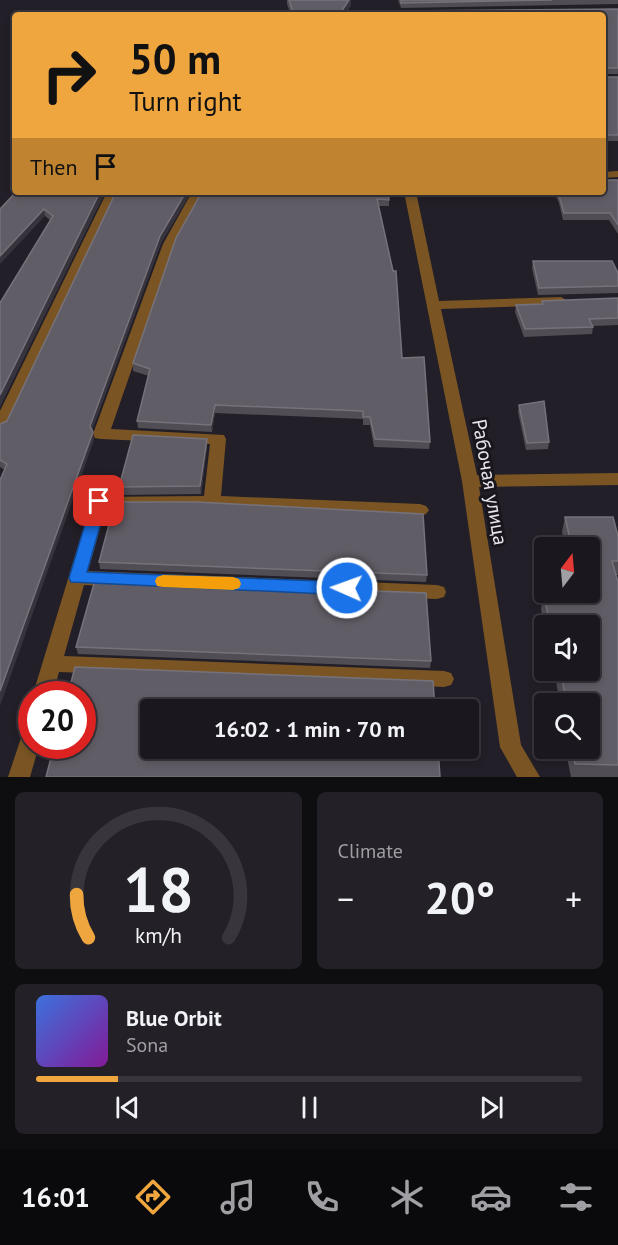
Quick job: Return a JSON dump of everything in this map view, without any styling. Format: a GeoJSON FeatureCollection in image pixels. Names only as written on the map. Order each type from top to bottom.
{"type":"FeatureCollection","features":[{"type":"Feature","properties":{"kind":"street"},"geometry":{"type":"LineString","coordinates":[[0,427],[112,195]]}},
{"type":"Feature","properties":{"kind":"street"},"geometry":{"type":"LineString","coordinates":[[196,195],[170,244],[100,434],[218,439],[212,502]]}},
{"type":"Feature","properties":{"kind":"street","name":"Рабочая улица"},"geometry":{"type":"LineString","coordinates":[[411,195],[471,482],[511,747],[529,777]]}},
{"type":"Feature","properties":{"kind":"street"},"geometry":{"type":"LineString","coordinates":[[433,305],[572,300]]}},
{"type":"Feature","properties":{"kind":"street"},"geometry":{"type":"LineString","coordinates":[[471,482],[618,479]]}},
{"type":"Feature","properties":{"kind":"street"},"geometry":{"type":"LineString","coordinates":[[47,681],[99,501],[212,502],[420,510]]}},
{"type":"Feature","properties":{"kind":"street"},"geometry":{"type":"LineString","coordinates":[[77,578],[437,592]]}},
{"type":"Feature","properties":{"kind":"street"},"geometry":{"type":"LineString","coordinates":[[52,664],[444,679]]}},
{"type":"Feature","properties":{"kind":"street"},"geometry":{"type":"LineString","coordinates":[[19,777],[25,759]]}},
{"type":"Feature","properties":{"kind":"building"},"geometry":{"type":"Polygon","coordinates":[[[289,0],[349,0],[341,12],[293,12],[289,0]]]}},
{"type":"Feature","properties":{"kind":"building"},"geometry":{"type":"Polygon","coordinates":[[[401,0],[552,0],[401,3],[401,0]]]}},
{"type":"Feature","properties":{"kind":"building"},"geometry":{"type":"Polygon","coordinates":[[[618,9],[618,68],[606,68],[606,12],[404,11],[618,9]]]}},
{"type":"Feature","properties":{"kind":"building"},"geometry":{"type":"Polygon","coordinates":[[[606,77],[618,77],[618,135],[606,135],[606,77]]]}},
{"type":"Feature","properties":{"kind":"building"},"geometry":{"type":"Polygon","coordinates":[[[606,180],[618,180],[618,225],[610,213],[564,213],[559,195],[606,195],[606,180]]]}},
{"type":"Feature","properties":{"kind":"building"},"geometry":{"type":"Polygon","coordinates":[[[13,195],[99,195],[0,395],[0,303],[53,216],[44,209],[0,256],[0,209],[13,195]]]}},
{"type":"Feature","properties":{"kind":"building"},"geometry":{"type":"Polygon","coordinates":[[[115,195],[184,195],[160,236],[90,426],[93,432],[0,691],[0,480],[7,464],[0,460],[0,424],[7,421],[115,195]]]}},
{"type":"Feature","properties":{"kind":"building"},"geometry":{"type":"Polygon","coordinates":[[[200,195],[388,195],[389,200],[377,199],[393,271],[396,271],[402,358],[424,357],[430,442],[375,439],[370,417],[363,417],[363,411],[215,405],[211,425],[137,421],[150,369],[133,363],[176,238],[200,195]]]}},
{"type":"Feature","properties":{"kind":"building"},"geometry":{"type":"Polygon","coordinates":[[[533,261],[612,261],[618,273],[618,286],[539,288],[533,261]]]}},
{"type":"Feature","properties":{"kind":"building"},"geometry":{"type":"Polygon","coordinates":[[[618,298],[618,318],[589,319],[593,327],[525,329],[516,305],[543,304],[542,301],[618,298]]]}},
{"type":"Feature","properties":{"kind":"building"},"geometry":{"type":"Polygon","coordinates":[[[544,401],[549,442],[527,443],[519,405],[544,401]]]}},
{"type":"Feature","properties":{"kind":"building"},"geometry":{"type":"Polygon","coordinates":[[[133,435],[207,439],[200,486],[119,487],[133,435]]]}},
{"type":"Feature","properties":{"kind":"building"},"geometry":{"type":"Polygon","coordinates":[[[115,502],[197,502],[423,514],[427,575],[99,562],[115,502]]]}},
{"type":"Feature","properties":{"kind":"building"},"geometry":{"type":"Polygon","coordinates":[[[565,517],[613,517],[618,536],[618,561],[612,561],[618,582],[618,765],[575,764],[574,759],[600,759],[600,693],[565,693],[562,681],[600,681],[600,615],[548,615],[546,603],[600,603],[600,537],[570,537],[565,517]]]}},
{"type":"Feature","properties":{"kind":"building"},"geometry":{"type":"Polygon","coordinates":[[[95,580],[426,593],[431,661],[76,647],[95,580]]]}},
{"type":"Feature","properties":{"kind":"building"},"geometry":{"type":"Polygon","coordinates":[[[75,667],[433,681],[434,699],[140,699],[140,759],[439,759],[440,777],[46,777],[51,759],[96,759],[96,681],[71,681],[75,667]]]}},
{"type":"Feature","properties":{"kind":"slow traffic"},"geometry":{"type":"LineString","coordinates":[[163,581],[233,584]]}},
{"type":"Feature","properties":{"kind":"route"},"geometry":{"type":"LineString","coordinates":[[99,501],[77,578],[347,588]]}}]}
